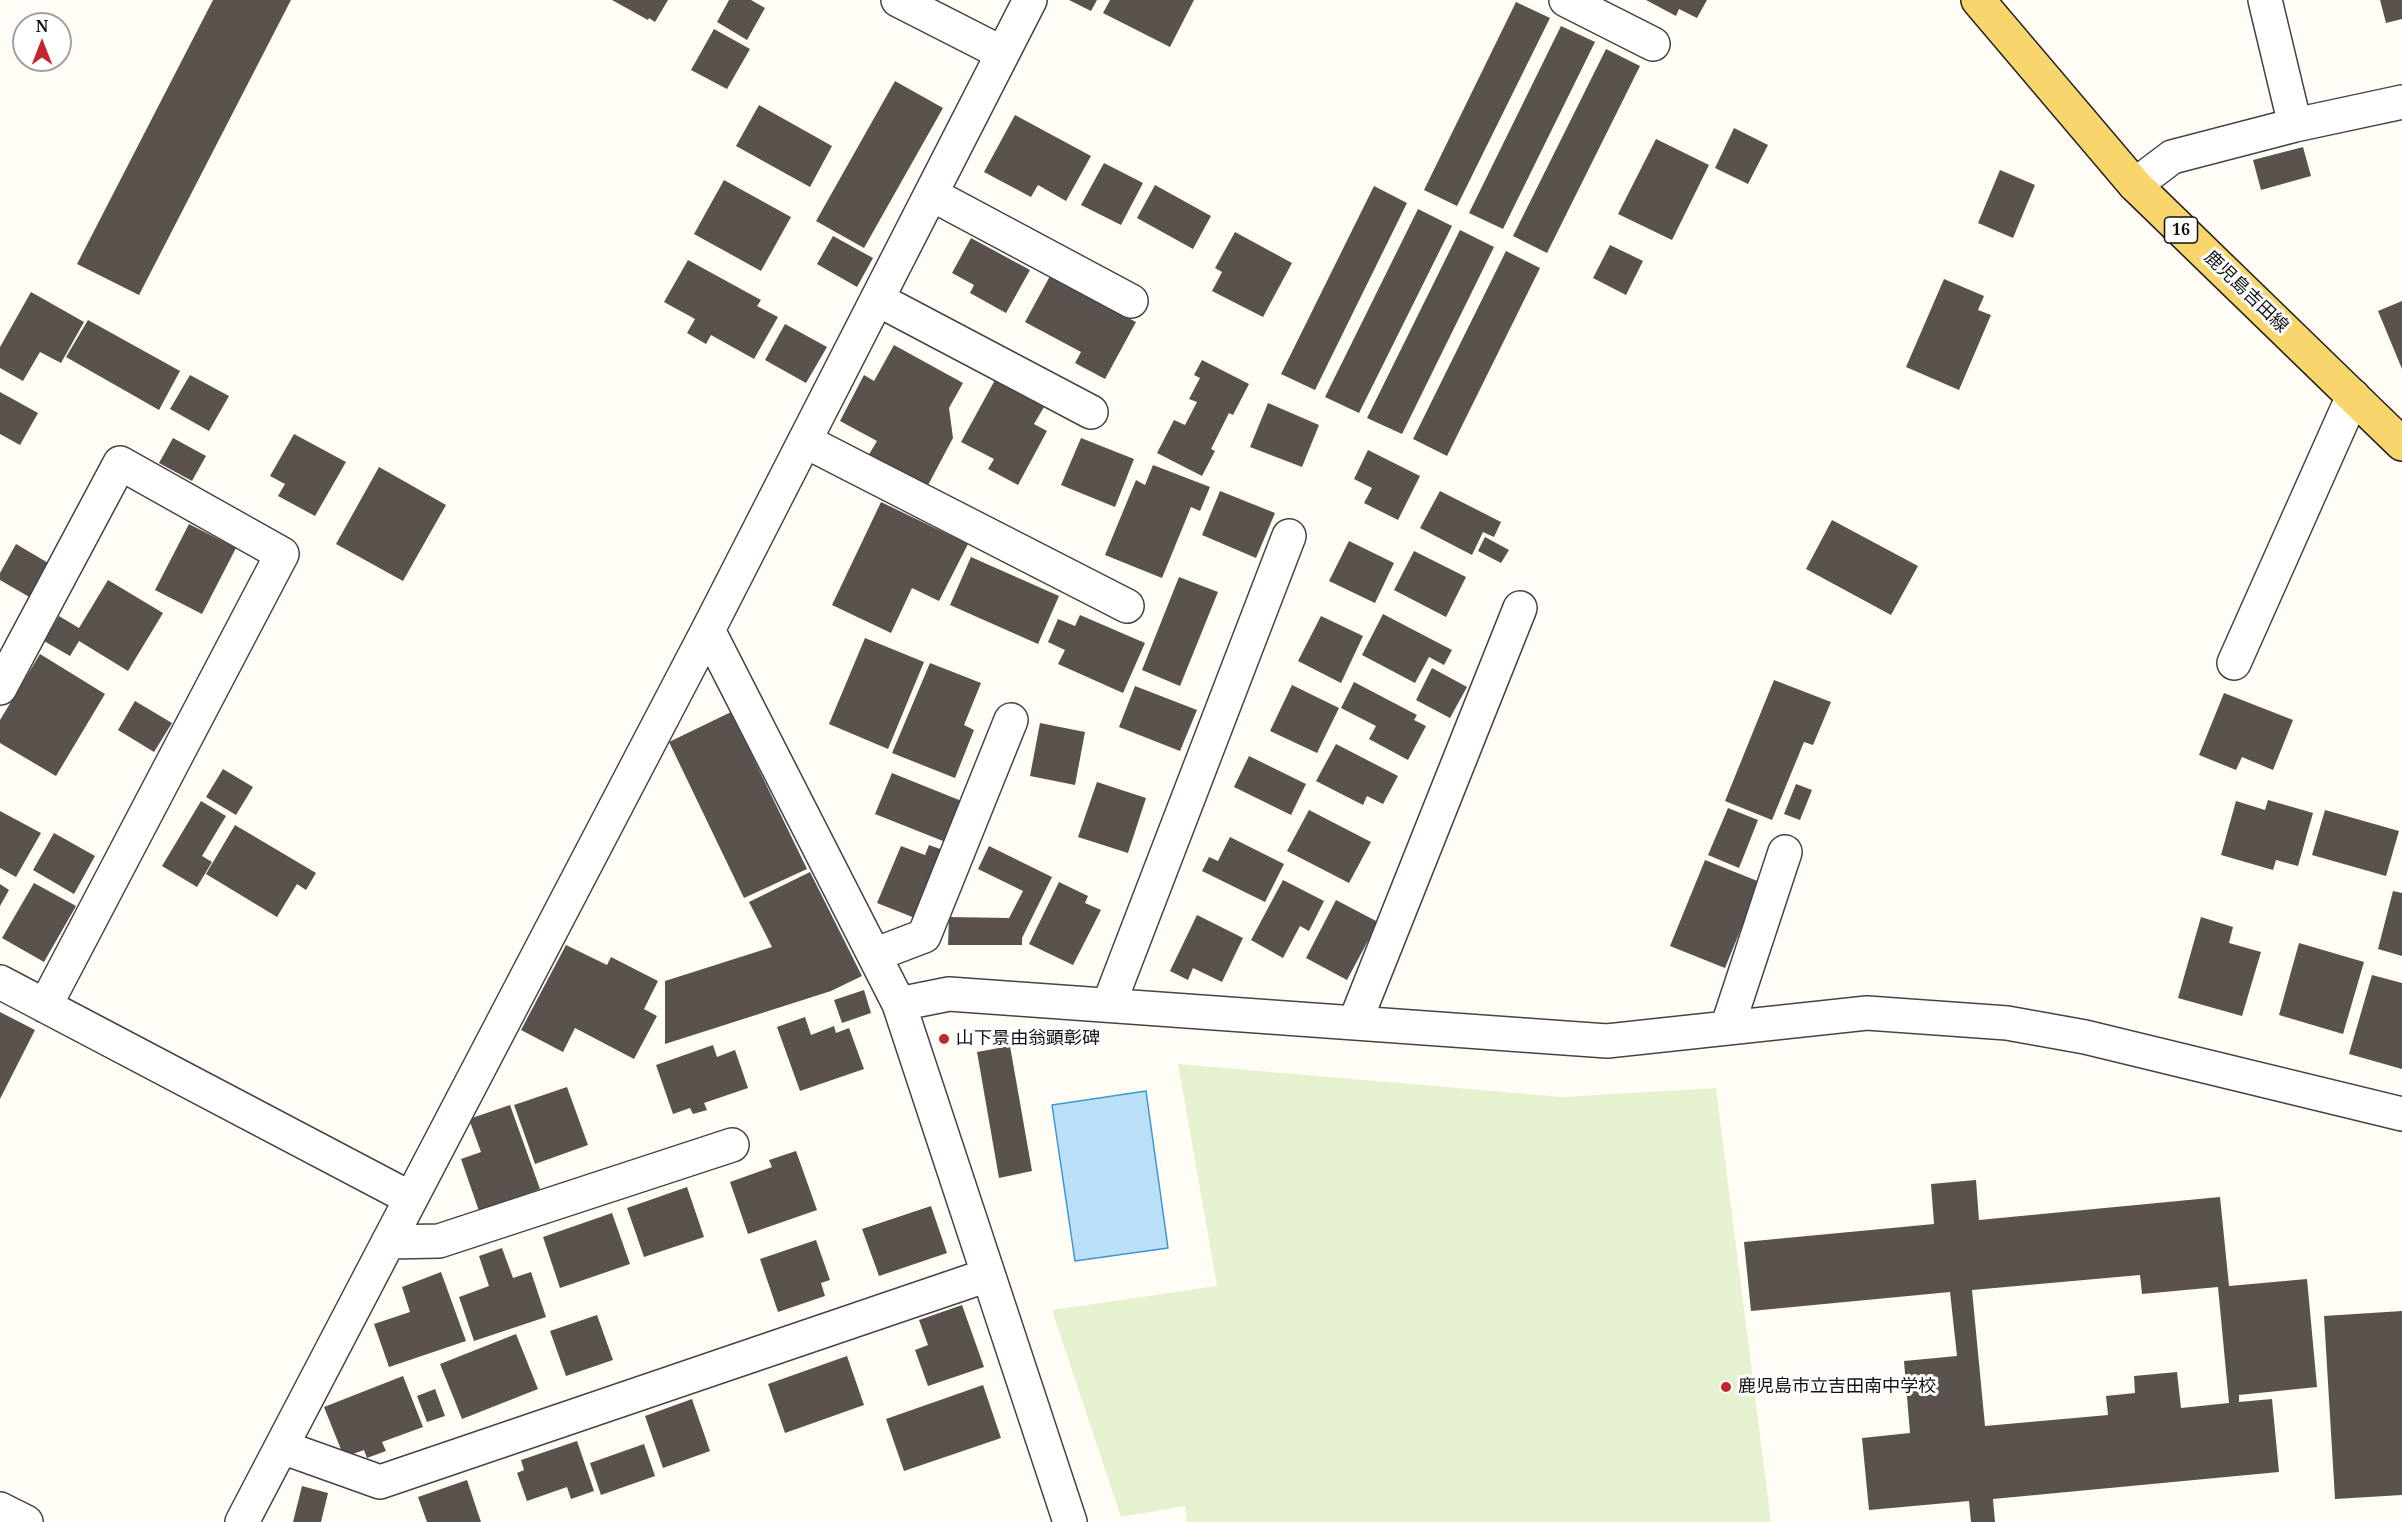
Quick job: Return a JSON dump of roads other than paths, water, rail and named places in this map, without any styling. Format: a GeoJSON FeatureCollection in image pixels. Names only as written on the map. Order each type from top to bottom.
{"type":"FeatureCollection","features":[{"type":"Feature","properties":{"kind":"main road","name":"鹿児島吉田線"},"geometry":{"type":"LineString","coordinates":[[1978,0],[2135,185],[2402,444]]}},
{"type":"Feature","properties":{"kind":"street"},"geometry":{"type":"LineString","coordinates":[[898,0],[1002,53]]}},
{"type":"Feature","properties":{"kind":"street"},"geometry":{"type":"LineString","coordinates":[[242,1522],[708,630],[1030,0]]}},
{"type":"Feature","properties":{"kind":"street"},"geometry":{"type":"LineString","coordinates":[[1566,0],[1653,44]]}},
{"type":"Feature","properties":{"kind":"street"},"geometry":{"type":"LineString","coordinates":[[2265,0],[2295,125]]}},
{"type":"Feature","properties":{"kind":"street"},"geometry":{"type":"LineString","coordinates":[[2135,185],[2172,157],[2295,125],[2402,102]]}},
{"type":"Feature","properties":{"kind":"street"},"geometry":{"type":"LineString","coordinates":[[931,194],[1131,301]]}},
{"type":"Feature","properties":{"kind":"street"},"geometry":{"type":"LineString","coordinates":[[877,299],[1090,412]]}},
{"type":"Feature","properties":{"kind":"street"},"geometry":{"type":"LineString","coordinates":[[2234,663],[2353,396]]}},
{"type":"Feature","properties":{"kind":"street"},"geometry":{"type":"LineString","coordinates":[[805,441],[1127,606]]}},
{"type":"Feature","properties":{"kind":"street"},"geometry":{"type":"LineString","coordinates":[[0,688],[120,463],[282,554],[45,1006]]}},
{"type":"Feature","properties":{"kind":"street"},"geometry":{"type":"LineString","coordinates":[[1109,1004],[1289,536]]}},
{"type":"Feature","properties":{"kind":"street"},"geometry":{"type":"LineString","coordinates":[[1354,1022],[1520,608]]}},
{"type":"Feature","properties":{"kind":"street"},"geometry":{"type":"LineString","coordinates":[[708,630],[899,1004],[1070,1522]]}},
{"type":"Feature","properties":{"kind":"street"},"geometry":{"type":"LineString","coordinates":[[874,955],[924,936],[1011,720]]}},
{"type":"Feature","properties":{"kind":"street"},"geometry":{"type":"LineString","coordinates":[[1727,1028],[1785,852]]}},
{"type":"Feature","properties":{"kind":"street"},"geometry":{"type":"LineString","coordinates":[[0,982],[410,1198]]}},
{"type":"Feature","properties":{"kind":"street"},"geometry":{"type":"LineString","coordinates":[[899,1004],[949,994],[1607,1041],[1867,1013],[2007,1023],[2085,1037],[2402,1114]]}},
{"type":"Feature","properties":{"kind":"street"},"geometry":{"type":"LineString","coordinates":[[388,1242],[439,1241],[732,1145]]}},
{"type":"Feature","properties":{"kind":"street"},"geometry":{"type":"LineString","coordinates":[[282,1447],[380,1482],[988,1275]]}},
{"type":"Feature","properties":{"kind":"street"},"geometry":{"type":"LineString","coordinates":[[0,1509],[26,1522]]}},
{"type":"Feature","properties":{"kind":"water"},"geometry":{"type":"Polygon","coordinates":[[[1146,1091],[1168,1248],[1075,1261],[1052,1105],[1146,1091]]]}},
{"type":"Feature","properties":{"kind":"place","name":"山下景由翁顕彰碑"},"geometry":{"type":"Point","coordinates":[944,1039]}},
{"type":"Feature","properties":{"kind":"place","name":"鹿児島市立吉田南中学校"},"geometry":{"type":"Point","coordinates":[1726,1387]}}]}
